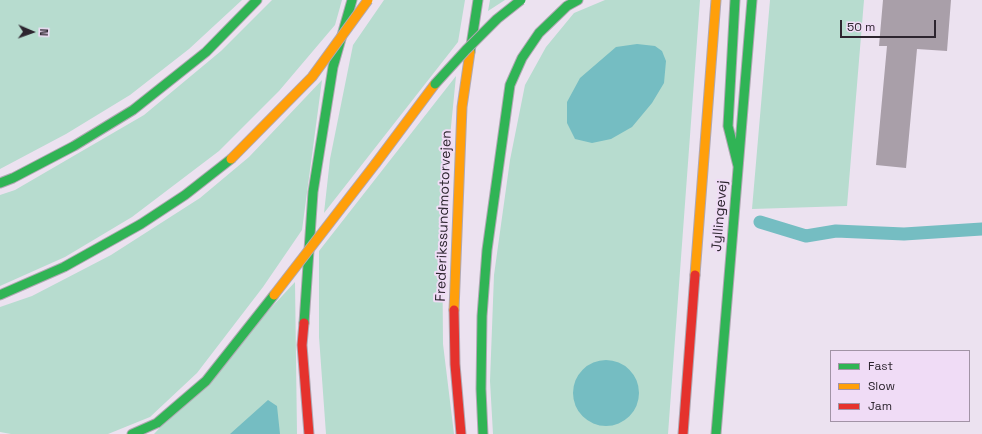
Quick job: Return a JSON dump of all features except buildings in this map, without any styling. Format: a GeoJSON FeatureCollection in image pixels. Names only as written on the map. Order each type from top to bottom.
{"type":"FeatureCollection","features":[{"type":"Feature","properties":{"kind":"main road"},"geometry":{"type":"LineString","coordinates":[[0,183],[13,178],[74,146],[133,110],[206,52],[257,0]]}},
{"type":"Feature","properties":{"kind":"main road"},"geometry":{"type":"LineString","coordinates":[[309,434],[302,345],[313,192],[334,67],[352,0]]}},
{"type":"Feature","properties":{"kind":"main road"},"geometry":{"type":"LineString","coordinates":[[0,295],[64,268],[141,224],[185,195],[231,159],[312,77],[368,0]]}},
{"type":"Feature","properties":{"kind":"main road","name":"Frederikssundmotorvejen"},"geometry":{"type":"LineString","coordinates":[[462,434],[455,364],[454,302],[462,107],[478,0]]}},
{"type":"Feature","properties":{"kind":"main road"},"geometry":{"type":"LineString","coordinates":[[132,434],[158,423],[206,381],[376,163],[435,84],[497,19],[521,0]]}},
{"type":"Feature","properties":{"kind":"main road"},"geometry":{"type":"LineString","coordinates":[[484,434],[481,382],[482,316],[487,250],[510,85],[522,58],[539,33],[567,6],[578,0]]}},
{"type":"Feature","properties":{"kind":"main road","name":"Jyllingevej"},"geometry":{"type":"LineString","coordinates":[[683,434],[716,0]]}},
{"type":"Feature","properties":{"kind":"main road"},"geometry":{"type":"LineString","coordinates":[[735,0],[728,126],[738,166]]}},
{"type":"Feature","properties":{"kind":"main road","name":"Jyllingevej"},"geometry":{"type":"LineString","coordinates":[[716,434],[724,315],[752,0]]}},
{"type":"Feature","properties":{"kind":"green space"},"geometry":{"type":"Polygon","coordinates":[[[0,0],[242,0],[189,49],[130,95],[66,134],[0,169],[0,0]]]}},
{"type":"Feature","properties":{"kind":"green space"},"geometry":{"type":"Polygon","coordinates":[[[272,0],[342,0],[335,25],[279,91],[219,151],[132,217],[65,257],[0,286],[0,195],[15,190],[144,115],[221,51],[272,0]]]}},
{"type":"Feature","properties":{"kind":"green space"},"geometry":{"type":"Polygon","coordinates":[[[384,0],[465,0],[458,42],[324,213],[330,159],[353,45],[384,0]]]}},
{"type":"Feature","properties":{"kind":"green space"},"geometry":{"type":"Polygon","coordinates":[[[490,0],[505,0],[488,11],[490,0]]]}},
{"type":"Feature","properties":{"kind":"green space"},"geometry":{"type":"Polygon","coordinates":[[[605,0],[700,0],[668,434],[493,434],[490,381],[494,275],[510,160],[525,85],[546,47],[574,13],[605,0]]]}},
{"type":"Feature","properties":{"kind":"green space"},"geometry":{"type":"Polygon","coordinates":[[[770,0],[864,0],[847,206],[752,209],[770,0]]]}},
{"type":"Feature","properties":{"kind":"green space"},"geometry":{"type":"Polygon","coordinates":[[[456,76],[442,218],[443,344],[454,434],[326,434],[319,337],[319,251],[456,76]]]}},
{"type":"Feature","properties":{"kind":"green space"},"geometry":{"type":"Polygon","coordinates":[[[322,80],[302,230],[263,287],[197,373],[150,417],[108,434],[11,434],[0,432],[0,307],[32,296],[111,255],[200,198],[249,157],[322,80]]]}},
{"type":"Feature","properties":{"kind":"green space"},"geometry":{"type":"Polygon","coordinates":[[[295,282],[297,434],[154,434],[295,282]]]}},
{"type":"Feature","properties":{"kind":"water"},"geometry":{"type":"Polygon","coordinates":[[[637,44],[655,46],[662,51],[666,61],[664,83],[652,103],[632,127],[611,139],[592,143],[575,139],[567,123],[567,102],[580,78],[616,47],[637,44]]]}},
{"type":"Feature","properties":{"kind":"water"},"geometry":{"type":"Polygon","coordinates":[[[606,360],[618,363],[629,370],[636,381],[639,393],[636,405],[629,416],[618,423],[606,426],[594,423],[583,416],[576,405],[573,393],[576,381],[583,370],[594,363],[606,360]]]}},
{"type":"Feature","properties":{"kind":"water"},"geometry":{"type":"Polygon","coordinates":[[[268,400],[277,406],[280,434],[230,434],[268,400]]]}},
{"type":"Feature","properties":{"kind":"waterway"},"geometry":{"type":"LineString","coordinates":[[760,222],[806,236],[836,231],[904,234],[982,229]]}},
{"type":"Feature","properties":{"kind":"traffic: fast"},"geometry":{"type":"LineString","coordinates":[[0,183],[13,178],[74,146],[133,110],[206,52],[257,0]]}},
{"type":"Feature","properties":{"kind":"traffic: fast"},"geometry":{"type":"LineString","coordinates":[[304,323],[313,192],[333,67],[352,0]]}},
{"type":"Feature","properties":{"kind":"traffic: fast"},"geometry":{"type":"LineString","coordinates":[[470,52],[478,0]]}},
{"type":"Feature","properties":{"kind":"traffic: fast"},"geometry":{"type":"LineString","coordinates":[[435,84],[497,19],[521,0]]}},
{"type":"Feature","properties":{"kind":"traffic: fast"},"geometry":{"type":"LineString","coordinates":[[483,434],[481,389],[482,316],[487,250],[510,85],[522,58],[539,33],[567,6],[578,0]]}},
{"type":"Feature","properties":{"kind":"traffic: fast"},"geometry":{"type":"LineString","coordinates":[[735,0],[728,126],[738,166]]}},
{"type":"Feature","properties":{"kind":"traffic: fast"},"geometry":{"type":"LineString","coordinates":[[716,434],[752,0]]}},
{"type":"Feature","properties":{"kind":"traffic: fast"},"geometry":{"type":"LineString","coordinates":[[0,295],[64,267],[141,224],[185,195],[231,159]]}},
{"type":"Feature","properties":{"kind":"traffic: fast"},"geometry":{"type":"LineString","coordinates":[[132,434],[157,423],[206,381],[274,295]]}},
{"type":"Feature","properties":{"kind":"traffic: slow"},"geometry":{"type":"LineString","coordinates":[[231,159],[312,77],[368,0]]}},
{"type":"Feature","properties":{"kind":"traffic: slow"},"geometry":{"type":"LineString","coordinates":[[695,275],[716,0]]}},
{"type":"Feature","properties":{"kind":"traffic: slow"},"geometry":{"type":"LineString","coordinates":[[454,310],[462,107],[470,52]]}},
{"type":"Feature","properties":{"kind":"traffic: slow"},"geometry":{"type":"LineString","coordinates":[[376,163],[435,84]]}},
{"type":"Feature","properties":{"kind":"traffic: slow"},"geometry":{"type":"LineString","coordinates":[[274,295],[376,163]]}},
{"type":"Feature","properties":{"kind":"traffic: jam"},"geometry":{"type":"LineString","coordinates":[[683,434],[695,275]]}},
{"type":"Feature","properties":{"kind":"traffic: jam"},"geometry":{"type":"LineString","coordinates":[[454,310],[455,364],[461,434]]}},
{"type":"Feature","properties":{"kind":"traffic: jam"},"geometry":{"type":"LineString","coordinates":[[304,323],[302,345],[309,434]]}}]}
